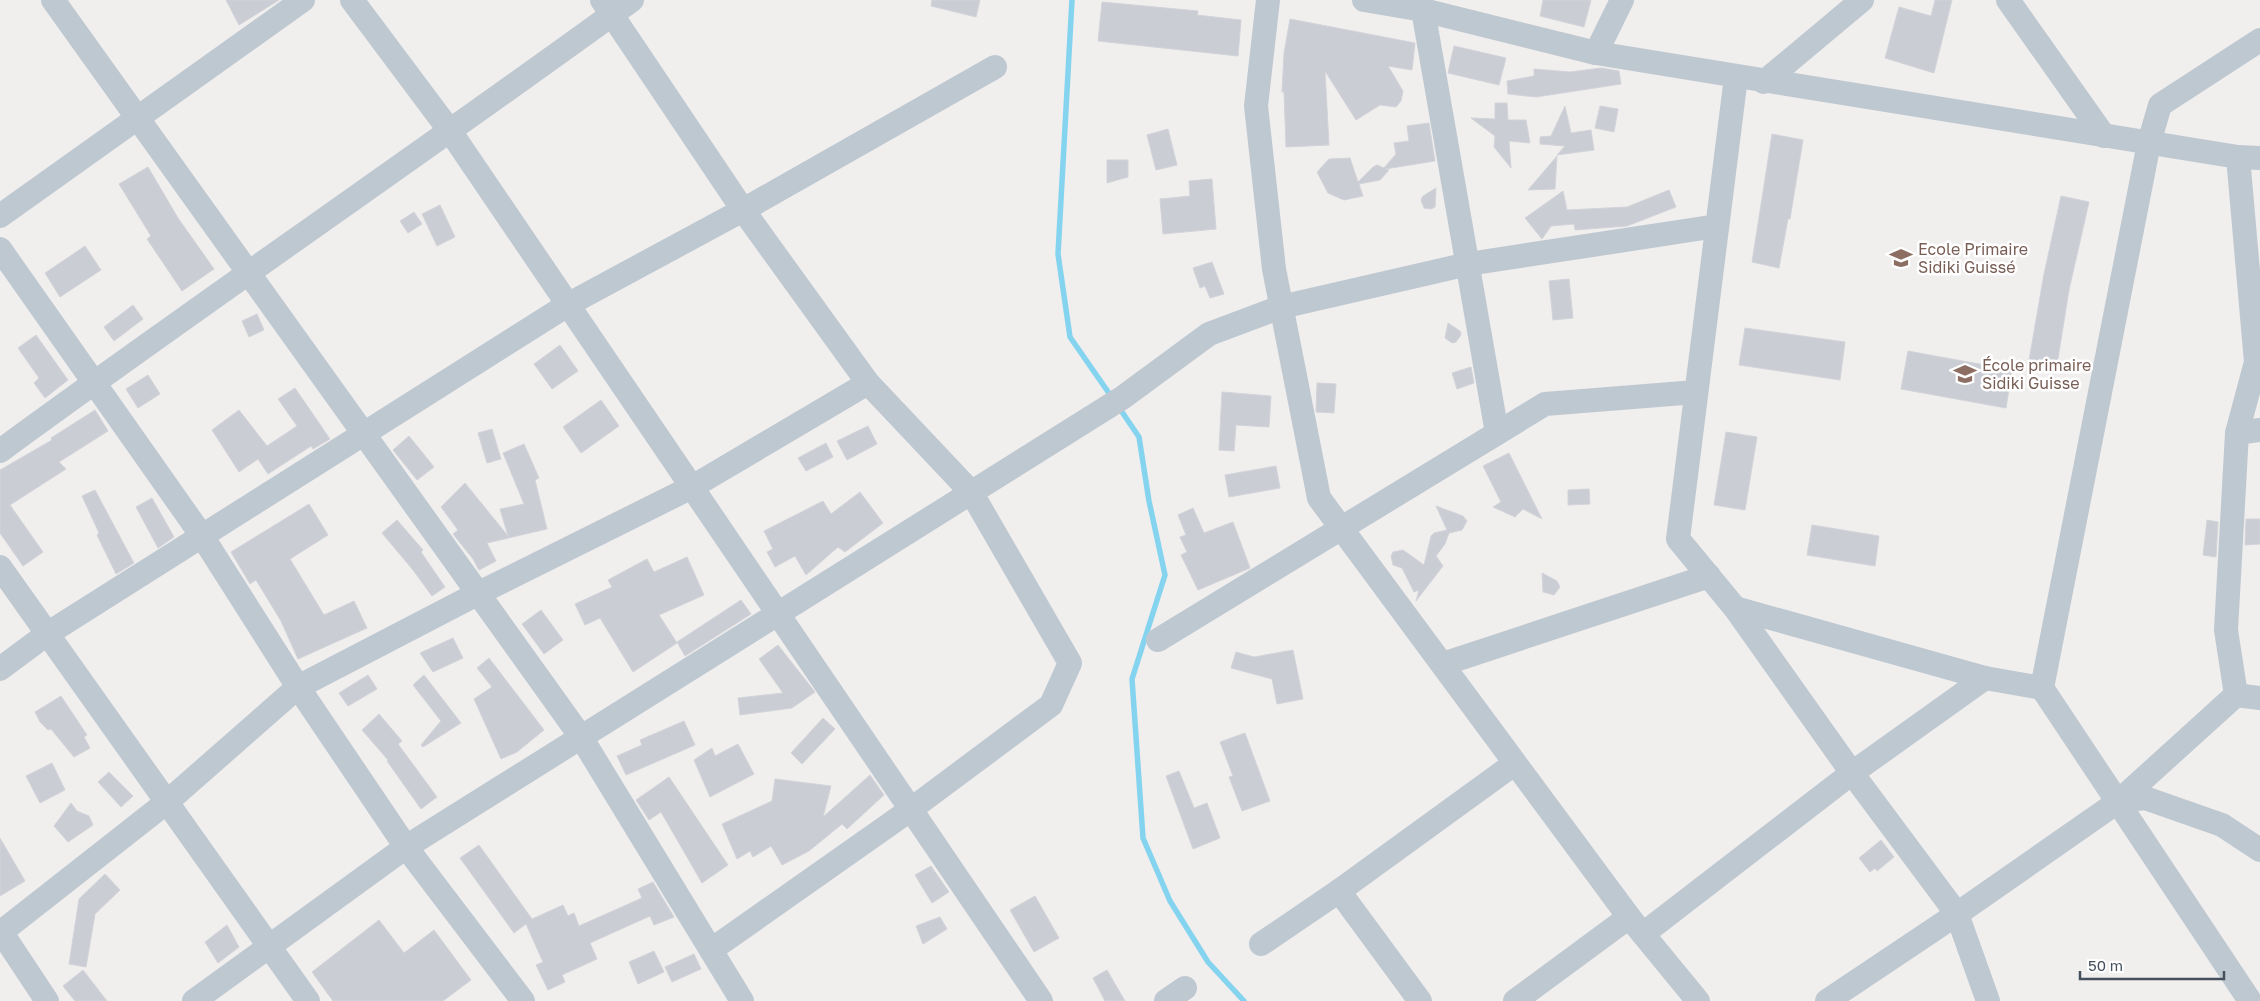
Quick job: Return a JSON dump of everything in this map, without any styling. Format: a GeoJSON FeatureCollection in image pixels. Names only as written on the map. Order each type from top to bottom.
{"type":"FeatureCollection","features":[{"type":"Feature","properties":{"kind":"street"},"geometry":{"type":"LineString","coordinates":[[53,0],[581,738],[742,1001]]}},
{"type":"Feature","properties":{"kind":"street"},"geometry":{"type":"LineString","coordinates":[[0,216],[303,0]]}},
{"type":"Feature","properties":{"kind":"street"},"geometry":{"type":"LineString","coordinates":[[352,0],[450,131],[1041,1001]]}},
{"type":"Feature","properties":{"kind":"street"},"geometry":{"type":"LineString","coordinates":[[0,451],[246,272],[450,131],[607,7],[632,0]]}},
{"type":"Feature","properties":{"kind":"street"},"geometry":{"type":"LineString","coordinates":[[1268,0],[1256,106],[1274,269],[1319,498],[1443,664],[1514,764],[1636,925],[1698,1001]]}},
{"type":"Feature","properties":{"kind":"street"},"geometry":{"type":"LineString","coordinates":[[1364,0],[1423,10],[1596,53],[1764,82],[2249,157],[2256,362],[2237,433],[2226,630],[2236,695]]}},
{"type":"Feature","properties":{"kind":"street"},"geometry":{"type":"LineString","coordinates":[[1596,53],[1622,0]]}},
{"type":"Feature","properties":{"kind":"street"},"geometry":{"type":"LineString","coordinates":[[1764,82],[1862,0]]}},
{"type":"Feature","properties":{"kind":"street"},"geometry":{"type":"LineString","coordinates":[[2008,0],[2104,136]]}},
{"type":"Feature","properties":{"kind":"street"},"geometry":{"type":"LineString","coordinates":[[607,7],[743,210],[868,383],[970,492],[1070,662],[1051,705],[910,810],[711,950]]}},
{"type":"Feature","properties":{"kind":"street"},"geometry":{"type":"LineString","coordinates":[[1423,10],[1497,433]]}},
{"type":"Feature","properties":{"kind":"street"},"geometry":{"type":"LineString","coordinates":[[2250,1001],[2042,688],[2149,143],[2160,105],[2260,40]]}},
{"type":"Feature","properties":{"kind":"street"},"geometry":{"type":"LineString","coordinates":[[0,669],[47,634],[569,304],[743,210],[995,67]]}},
{"type":"Feature","properties":{"kind":"street"},"geometry":{"type":"LineString","coordinates":[[1736,76],[1678,539],[1735,608],[1852,773],[1957,914],[1988,1001]]}},
{"type":"Feature","properties":{"kind":"street"},"geometry":{"type":"LineString","coordinates":[[194,1001],[270,948],[406,847],[1115,402],[1209,334],[1281,307],[1468,264],[1716,226]]}},
{"type":"Feature","properties":{"kind":"street"},"geometry":{"type":"LineString","coordinates":[[0,250],[202,536],[298,687],[406,847],[523,1001]]}},
{"type":"Feature","properties":{"kind":"street"},"geometry":{"type":"LineString","coordinates":[[47,1001],[0,931],[167,802],[298,687],[477,594],[692,487],[868,383]]}},
{"type":"Feature","properties":{"kind":"street"},"geometry":{"type":"LineString","coordinates":[[1158,640],[1545,404],[1696,392]]}},
{"type":"Feature","properties":{"kind":"street"},"geometry":{"type":"LineString","coordinates":[[2237,433],[2260,430]]}},
{"type":"Feature","properties":{"kind":"street"},"geometry":{"type":"LineString","coordinates":[[0,567],[308,1001]]}},
{"type":"Feature","properties":{"kind":"street"},"geometry":{"type":"LineString","coordinates":[[1443,664],[1709,576]]}},
{"type":"Feature","properties":{"kind":"street"},"geometry":{"type":"LineString","coordinates":[[1735,608],[1986,678],[2042,688]]}},
{"type":"Feature","properties":{"kind":"street"},"geometry":{"type":"LineString","coordinates":[[1515,1001],[1636,925],[1986,678]]}},
{"type":"Feature","properties":{"kind":"street"},"geometry":{"type":"LineString","coordinates":[[1826,1001],[1957,914],[2119,802],[2236,695],[2260,698]]}},
{"type":"Feature","properties":{"kind":"street"},"geometry":{"type":"LineString","coordinates":[[1261,944],[1339,891],[1514,764]]}},
{"type":"Feature","properties":{"kind":"street"},"geometry":{"type":"LineString","coordinates":[[2119,802],[2145,798],[2222,825],[2260,850]]}},
{"type":"Feature","properties":{"kind":"street"},"geometry":{"type":"LineString","coordinates":[[1339,891],[1420,1001]]}},
{"type":"Feature","properties":{"kind":"street"},"geometry":{"type":"LineString","coordinates":[[1166,1001],[1185,988]]}},
{"type":"Feature","properties":{"kind":"building"},"geometry":{"type":"Polygon","coordinates":[[[226,0],[279,0],[239,25],[226,0]]]}},
{"type":"Feature","properties":{"kind":"building"},"geometry":{"type":"Polygon","coordinates":[[[932,0],[980,0],[976,17],[931,6],[932,0]]]}},
{"type":"Feature","properties":{"kind":"building"},"geometry":{"type":"Polygon","coordinates":[[[1543,0],[1591,0],[1584,27],[1540,16],[1543,0]]]}},
{"type":"Feature","properties":{"kind":"building"},"geometry":{"type":"Polygon","coordinates":[[[1935,0],[1952,0],[1934,73],[1885,58],[1899,7],[1931,16],[1935,0]]]}},
{"type":"Feature","properties":{"kind":"building"},"geometry":{"type":"Polygon","coordinates":[[[1102,2],[1198,11],[1197,15],[1241,20],[1238,56],[1098,41],[1102,2]]]}},
{"type":"Feature","properties":{"kind":"building"},"geometry":{"type":"Polygon","coordinates":[[[1290,19],[1415,43],[1412,70],[1388,66],[1403,91],[1401,101],[1396,107],[1380,105],[1356,120],[1325,71],[1329,145],[1286,147],[1284,92],[1282,92],[1284,53],[1290,19]]]}},
{"type":"Feature","properties":{"kind":"building"},"geometry":{"type":"Polygon","coordinates":[[[1454,46],[1506,58],[1499,85],[1448,73],[1454,46]]]}},
{"type":"Feature","properties":{"kind":"building"},"geometry":{"type":"Polygon","coordinates":[[[1601,68],[1619,71],[1621,84],[1536,97],[1508,94],[1507,81],[1534,76],[1534,69],[1570,72],[1601,68]]]}},
{"type":"Feature","properties":{"kind":"building"},"geometry":{"type":"Polygon","coordinates":[[[1495,103],[1507,103],[1508,120],[1526,120],[1530,143],[1509,141],[1511,168],[1494,147],[1495,136],[1471,118],[1495,119],[1495,103]]]}},
{"type":"Feature","properties":{"kind":"building"},"geometry":{"type":"Polygon","coordinates":[[[1565,106],[1571,133],[1591,130],[1594,150],[1557,155],[1565,146],[1540,144],[1540,137],[1551,136],[1565,106]]]}},
{"type":"Feature","properties":{"kind":"building"},"geometry":{"type":"Polygon","coordinates":[[[1600,106],[1618,109],[1614,132],[1595,128],[1600,106]]]}},
{"type":"Feature","properties":{"kind":"building"},"geometry":{"type":"Polygon","coordinates":[[[1429,123],[1435,161],[1385,169],[1389,170],[1380,180],[1359,184],[1363,196],[1344,200],[1328,193],[1317,172],[1329,159],[1350,158],[1358,182],[1373,167],[1377,165],[1384,168],[1396,154],[1394,143],[1409,141],[1407,126],[1429,123]]]}},
{"type":"Feature","properties":{"kind":"building"},"geometry":{"type":"Polygon","coordinates":[[[1168,129],[1177,165],[1156,170],[1147,135],[1168,129]]]}},
{"type":"Feature","properties":{"kind":"building"},"geometry":{"type":"Polygon","coordinates":[[[1772,134],[1803,140],[1790,219],[1788,219],[1779,268],[1752,262],[1772,134]]]}},
{"type":"Feature","properties":{"kind":"building"},"geometry":{"type":"Polygon","coordinates":[[[1557,156],[1555,189],[1528,190],[1557,156]]]}},
{"type":"Feature","properties":{"kind":"building"},"geometry":{"type":"Polygon","coordinates":[[[1107,160],[1128,160],[1128,177],[1107,183],[1107,160]]]}},
{"type":"Feature","properties":{"kind":"building"},"geometry":{"type":"Polygon","coordinates":[[[148,167],[178,218],[214,269],[182,291],[147,239],[151,236],[119,184],[148,167]]]}},
{"type":"Feature","properties":{"kind":"building"},"geometry":{"type":"Polygon","coordinates":[[[1212,179],[1216,229],[1163,234],[1160,199],[1190,196],[1189,181],[1212,179]]]}},
{"type":"Feature","properties":{"kind":"building"},"geometry":{"type":"Polygon","coordinates":[[[1436,188],[1435,207],[1431,209],[1424,208],[1421,200],[1423,196],[1436,188]]]}},
{"type":"Feature","properties":{"kind":"building"},"geometry":{"type":"Polygon","coordinates":[[[1669,190],[1676,207],[1627,226],[1575,230],[1574,224],[1551,226],[1542,239],[1525,218],[1563,191],[1567,210],[1627,207],[1669,190]]]}},
{"type":"Feature","properties":{"kind":"building"},"geometry":{"type":"Polygon","coordinates":[[[2061,196],[2089,202],[2069,290],[2056,371],[2028,366],[2044,274],[2061,196]]]}},
{"type":"Feature","properties":{"kind":"building"},"geometry":{"type":"Polygon","coordinates":[[[440,205],[455,237],[437,246],[422,214],[440,205]]]}},
{"type":"Feature","properties":{"kind":"building"},"geometry":{"type":"Polygon","coordinates":[[[414,212],[422,224],[408,233],[400,221],[414,212]]]}},
{"type":"Feature","properties":{"kind":"building"},"geometry":{"type":"Polygon","coordinates":[[[85,246],[101,270],[60,297],[45,273],[85,246]]]}},
{"type":"Feature","properties":{"kind":"building"},"geometry":{"type":"Polygon","coordinates":[[[1212,262],[1224,294],[1210,298],[1205,286],[1200,288],[1193,268],[1212,262]]]}},
{"type":"Feature","properties":{"kind":"building"},"geometry":{"type":"Polygon","coordinates":[[[1569,279],[1573,318],[1553,320],[1549,281],[1569,279]]]}},
{"type":"Feature","properties":{"kind":"building"},"geometry":{"type":"Polygon","coordinates":[[[133,305],[143,319],[114,341],[104,327],[133,305]]]}},
{"type":"Feature","properties":{"kind":"building"},"geometry":{"type":"Polygon","coordinates":[[[257,314],[264,330],[249,337],[242,321],[257,314]]]}},
{"type":"Feature","properties":{"kind":"building"},"geometry":{"type":"Polygon","coordinates":[[[1448,323],[1460,331],[1461,335],[1456,342],[1452,343],[1445,338],[1448,323]]]}},
{"type":"Feature","properties":{"kind":"building"},"geometry":{"type":"Polygon","coordinates":[[[1745,328],[1845,342],[1840,380],[1739,365],[1745,328]]]}},
{"type":"Feature","properties":{"kind":"building"},"geometry":{"type":"Polygon","coordinates":[[[36,335],[68,380],[45,398],[34,383],[39,378],[18,348],[36,335]]]}},
{"type":"Feature","properties":{"kind":"building"},"geometry":{"type":"Polygon","coordinates":[[[560,345],[578,371],[552,389],[534,364],[560,345]]]}},
{"type":"Feature","properties":{"kind":"building"},"geometry":{"type":"Polygon","coordinates":[[[1908,351],[2012,370],[2006,408],[1901,389],[1908,351]]]}},
{"type":"Feature","properties":{"kind":"building"},"geometry":{"type":"Polygon","coordinates":[[[1471,367],[1474,383],[1457,389],[1452,373],[1471,367]]]}},
{"type":"Feature","properties":{"kind":"building"},"geometry":{"type":"Polygon","coordinates":[[[148,375],[160,394],[138,408],[126,389],[148,375]]]}},
{"type":"Feature","properties":{"kind":"building"},"geometry":{"type":"Polygon","coordinates":[[[1317,383],[1336,384],[1334,413],[1316,412],[1317,383]]]}},
{"type":"Feature","properties":{"kind":"building"},"geometry":{"type":"Polygon","coordinates":[[[295,388],[330,439],[313,449],[311,446],[268,474],[258,459],[239,472],[212,430],[239,410],[267,446],[297,426],[278,399],[295,388]]]}},
{"type":"Feature","properties":{"kind":"building"},"geometry":{"type":"Polygon","coordinates":[[[1222,392],[1271,396],[1269,427],[1236,425],[1234,451],[1219,450],[1222,392]]]}},
{"type":"Feature","properties":{"kind":"building"},"geometry":{"type":"Polygon","coordinates":[[[601,400],[619,426],[581,453],[563,427],[601,400]]]}},
{"type":"Feature","properties":{"kind":"building"},"geometry":{"type":"Polygon","coordinates":[[[95,410],[108,431],[59,462],[66,469],[10,505],[43,552],[23,566],[0,533],[0,470],[52,440],[51,438],[95,410]]]}},
{"type":"Feature","properties":{"kind":"building"},"geometry":{"type":"Polygon","coordinates":[[[868,426],[877,444],[847,460],[837,441],[868,426]]]}},
{"type":"Feature","properties":{"kind":"building"},"geometry":{"type":"Polygon","coordinates":[[[492,429],[501,459],[487,463],[478,433],[492,429]]]}},
{"type":"Feature","properties":{"kind":"building"},"geometry":{"type":"Polygon","coordinates":[[[1726,432],[1757,437],[1745,510],[1714,505],[1726,432]]]}},
{"type":"Feature","properties":{"kind":"building"},"geometry":{"type":"Polygon","coordinates":[[[409,436],[434,467],[417,480],[393,450],[409,436]]]}},
{"type":"Feature","properties":{"kind":"building"},"geometry":{"type":"Polygon","coordinates":[[[826,443],[833,457],[806,471],[798,458],[826,443]]]}},
{"type":"Feature","properties":{"kind":"building"},"geometry":{"type":"Polygon","coordinates":[[[524,444],[539,478],[535,480],[547,529],[487,543],[496,561],[479,570],[473,559],[453,534],[458,530],[441,507],[465,483],[508,536],[500,509],[524,504],[503,453],[524,444]]]}},
{"type":"Feature","properties":{"kind":"building"},"geometry":{"type":"Polygon","coordinates":[[[1509,453],[1542,519],[1523,509],[1515,517],[1493,507],[1501,502],[1483,466],[1509,453]]]}},
{"type":"Feature","properties":{"kind":"building"},"geometry":{"type":"Polygon","coordinates":[[[1276,466],[1280,488],[1229,497],[1225,475],[1276,466]]]}},
{"type":"Feature","properties":{"kind":"building"},"geometry":{"type":"Polygon","coordinates":[[[1589,489],[1590,504],[1568,505],[1568,490],[1589,489]]]}},
{"type":"Feature","properties":{"kind":"building"},"geometry":{"type":"Polygon","coordinates":[[[95,490],[134,563],[116,574],[97,535],[99,533],[82,496],[95,490]]]}},
{"type":"Feature","properties":{"kind":"building"},"geometry":{"type":"Polygon","coordinates":[[[860,492],[883,523],[845,552],[838,547],[806,575],[795,556],[775,567],[767,552],[773,549],[764,531],[823,501],[831,514],[860,492]]]}},
{"type":"Feature","properties":{"kind":"building"},"geometry":{"type":"Polygon","coordinates":[[[152,498],[174,537],[158,548],[136,507],[152,498]]]}},
{"type":"Feature","properties":{"kind":"building"},"geometry":{"type":"Polygon","coordinates":[[[309,504],[328,535],[290,559],[324,615],[354,601],[367,628],[298,659],[281,621],[256,580],[250,584],[231,552],[309,504]]]}},
{"type":"Feature","properties":{"kind":"building"},"geometry":{"type":"Polygon","coordinates":[[[1436,506],[1463,516],[1467,521],[1462,530],[1449,533],[1445,544],[1436,556],[1443,566],[1416,601],[1419,590],[1414,592],[1402,568],[1393,565],[1391,556],[1393,552],[1403,550],[1424,565],[1431,536],[1434,533],[1447,530],[1436,506]]]}},
{"type":"Feature","properties":{"kind":"building"},"geometry":{"type":"Polygon","coordinates":[[[1193,508],[1204,533],[1233,522],[1250,568],[1198,590],[1181,555],[1187,552],[1180,537],[1186,535],[1178,515],[1193,508]]]}},
{"type":"Feature","properties":{"kind":"building"},"geometry":{"type":"Polygon","coordinates":[[[2246,519],[2260,519],[2260,544],[2245,545],[2246,519]]]}},
{"type":"Feature","properties":{"kind":"building"},"geometry":{"type":"Polygon","coordinates":[[[397,520],[423,550],[421,552],[445,587],[432,596],[382,533],[397,520]]]}},
{"type":"Feature","properties":{"kind":"building"},"geometry":{"type":"Polygon","coordinates":[[[2207,520],[2218,522],[2216,557],[2203,555],[2207,520]]]}},
{"type":"Feature","properties":{"kind":"building"},"geometry":{"type":"Polygon","coordinates":[[[1812,525],[1879,536],[1875,566],[1807,555],[1812,525]]]}},
{"type":"Feature","properties":{"kind":"building"},"geometry":{"type":"Polygon","coordinates":[[[687,557],[704,595],[659,615],[677,643],[633,672],[600,618],[585,625],[575,604],[612,587],[608,580],[647,559],[654,572],[687,557]]]}},
{"type":"Feature","properties":{"kind":"building"},"geometry":{"type":"Polygon","coordinates":[[[1542,573],[1557,581],[1560,587],[1554,595],[1543,592],[1542,573]]]}},
{"type":"Feature","properties":{"kind":"building"},"geometry":{"type":"Polygon","coordinates":[[[741,600],[751,614],[685,656],[677,642],[741,600]]]}},
{"type":"Feature","properties":{"kind":"building"},"geometry":{"type":"Polygon","coordinates":[[[541,610],[563,640],[544,654],[522,624],[541,610]]]}},
{"type":"Feature","properties":{"kind":"building"},"geometry":{"type":"Polygon","coordinates":[[[453,638],[463,658],[433,672],[420,653],[453,638]]]}},
{"type":"Feature","properties":{"kind":"building"},"geometry":{"type":"Polygon","coordinates":[[[778,645],[815,692],[792,708],[740,715],[738,698],[783,693],[759,659],[778,645]]]}},
{"type":"Feature","properties":{"kind":"building"},"geometry":{"type":"Polygon","coordinates":[[[1293,650],[1303,699],[1277,704],[1272,679],[1231,668],[1236,652],[1254,657],[1293,650]]]}},
{"type":"Feature","properties":{"kind":"building"},"geometry":{"type":"Polygon","coordinates":[[[489,658],[544,730],[517,752],[501,759],[474,699],[492,687],[477,668],[489,658]]]}},
{"type":"Feature","properties":{"kind":"building"},"geometry":{"type":"Polygon","coordinates":[[[368,675],[377,689],[348,706],[339,693],[368,675]]]}},
{"type":"Feature","properties":{"kind":"building"},"geometry":{"type":"Polygon","coordinates":[[[424,675],[461,723],[423,747],[421,745],[441,721],[413,685],[424,675]]]}},
{"type":"Feature","properties":{"kind":"building"},"geometry":{"type":"Polygon","coordinates":[[[61,696],[87,735],[84,737],[90,748],[74,757],[51,729],[48,730],[40,722],[35,712],[61,696]]]}},
{"type":"Feature","properties":{"kind":"building"},"geometry":{"type":"Polygon","coordinates":[[[379,714],[402,741],[398,744],[437,797],[421,809],[388,760],[362,730],[379,714]]]}},
{"type":"Feature","properties":{"kind":"building"},"geometry":{"type":"Polygon","coordinates":[[[823,718],[835,729],[802,764],[791,753],[823,718]]]}},
{"type":"Feature","properties":{"kind":"building"},"geometry":{"type":"Polygon","coordinates":[[[684,721],[695,745],[626,775],[617,756],[642,745],[640,740],[684,721]]]}},
{"type":"Feature","properties":{"kind":"building"},"geometry":{"type":"Polygon","coordinates":[[[1245,733],[1270,801],[1242,811],[1229,777],[1233,776],[1220,742],[1245,733]]]}},
{"type":"Feature","properties":{"kind":"building"},"geometry":{"type":"Polygon","coordinates":[[[738,744],[754,774],[710,797],[694,760],[712,748],[715,756],[738,744]]]}},
{"type":"Feature","properties":{"kind":"building"},"geometry":{"type":"Polygon","coordinates":[[[52,763],[65,790],[40,803],[26,776],[52,763]]]}},
{"type":"Feature","properties":{"kind":"building"},"geometry":{"type":"Polygon","coordinates":[[[1179,771],[1194,808],[1207,803],[1220,838],[1193,849],[1166,776],[1179,771]]]}},
{"type":"Feature","properties":{"kind":"building"},"geometry":{"type":"Polygon","coordinates":[[[109,772],[133,796],[121,807],[98,782],[109,772]]]}},
{"type":"Feature","properties":{"kind":"building"},"geometry":{"type":"Polygon","coordinates":[[[870,775],[884,795],[847,829],[842,824],[809,851],[782,865],[771,846],[753,857],[750,851],[737,859],[722,824],[772,801],[775,779],[831,786],[823,817],[870,775]]]}},
{"type":"Feature","properties":{"kind":"building"},"geometry":{"type":"Polygon","coordinates":[[[669,777],[728,865],[702,883],[661,812],[649,820],[636,800],[669,777]]]}},
{"type":"Feature","properties":{"kind":"building"},"geometry":{"type":"Polygon","coordinates":[[[71,803],[77,811],[89,816],[93,825],[68,842],[54,826],[71,803]]]}},
{"type":"Feature","properties":{"kind":"building"},"geometry":{"type":"Polygon","coordinates":[[[0,838],[25,881],[0,896],[0,838]]]}},
{"type":"Feature","properties":{"kind":"building"},"geometry":{"type":"Polygon","coordinates":[[[1881,840],[1894,857],[1877,871],[1875,868],[1870,872],[1859,858],[1881,840]]]}},
{"type":"Feature","properties":{"kind":"building"},"geometry":{"type":"Polygon","coordinates":[[[479,845],[532,919],[563,905],[568,916],[574,913],[579,926],[642,898],[638,889],[653,882],[674,917],[654,925],[650,916],[590,943],[597,959],[562,975],[565,982],[548,990],[536,965],[543,962],[526,924],[514,933],[460,858],[479,845]]]}},
{"type":"Feature","properties":{"kind":"building"},"geometry":{"type":"Polygon","coordinates":[[[931,866],[949,892],[932,903],[915,875],[931,866]]]}},
{"type":"Feature","properties":{"kind":"building"},"geometry":{"type":"Polygon","coordinates":[[[105,874],[120,890],[95,914],[86,967],[69,964],[79,899],[105,874]]]}},
{"type":"Feature","properties":{"kind":"building"},"geometry":{"type":"Polygon","coordinates":[[[1035,896],[1059,938],[1034,952],[1010,910],[1035,896]]]}},
{"type":"Feature","properties":{"kind":"building"},"geometry":{"type":"Polygon","coordinates":[[[940,917],[947,929],[923,944],[916,926],[940,917]]]}},
{"type":"Feature","properties":{"kind":"building"},"geometry":{"type":"Polygon","coordinates":[[[379,920],[404,953],[434,930],[471,980],[443,1001],[333,1001],[312,972],[379,920]]]}},
{"type":"Feature","properties":{"kind":"building"},"geometry":{"type":"Polygon","coordinates":[[[227,925],[239,947],[218,963],[205,942],[227,925]]]}},
{"type":"Feature","properties":{"kind":"building"},"geometry":{"type":"Polygon","coordinates":[[[654,951],[664,972],[638,984],[629,962],[654,951]]]}},
{"type":"Feature","properties":{"kind":"building"},"geometry":{"type":"Polygon","coordinates":[[[694,954],[701,969],[672,982],[665,967],[694,954]]]}},
{"type":"Feature","properties":{"kind":"building"},"geometry":{"type":"Polygon","coordinates":[[[83,970],[107,1001],[75,1001],[63,986],[83,970]]]}},
{"type":"Feature","properties":{"kind":"building"},"geometry":{"type":"Polygon","coordinates":[[[1107,970],[1125,1001],[1105,1001],[1093,978],[1107,970]]]}},
{"type":"Feature","properties":{"kind":"waterway"},"geometry":{"type":"LineString","coordinates":[[1072,0],[1058,254],[1070,337],[1113,399]]}},
{"type":"Feature","properties":{"kind":"waterway"},"geometry":{"type":"LineString","coordinates":[[1118,406],[1139,437],[1149,501],[1165,575],[1132,679],[1143,838],[1170,901],[1208,962],[1244,1001]]}},
{"type":"Feature","properties":{"kind":"place","name":"Ecole Primaire Sidiki Guissé"},"geometry":{"type":"Point","coordinates":[1901,258]}},
{"type":"Feature","properties":{"kind":"place","name":"École primaire Sidiki Guisse"},"geometry":{"type":"Point","coordinates":[1965,374]}}]}
